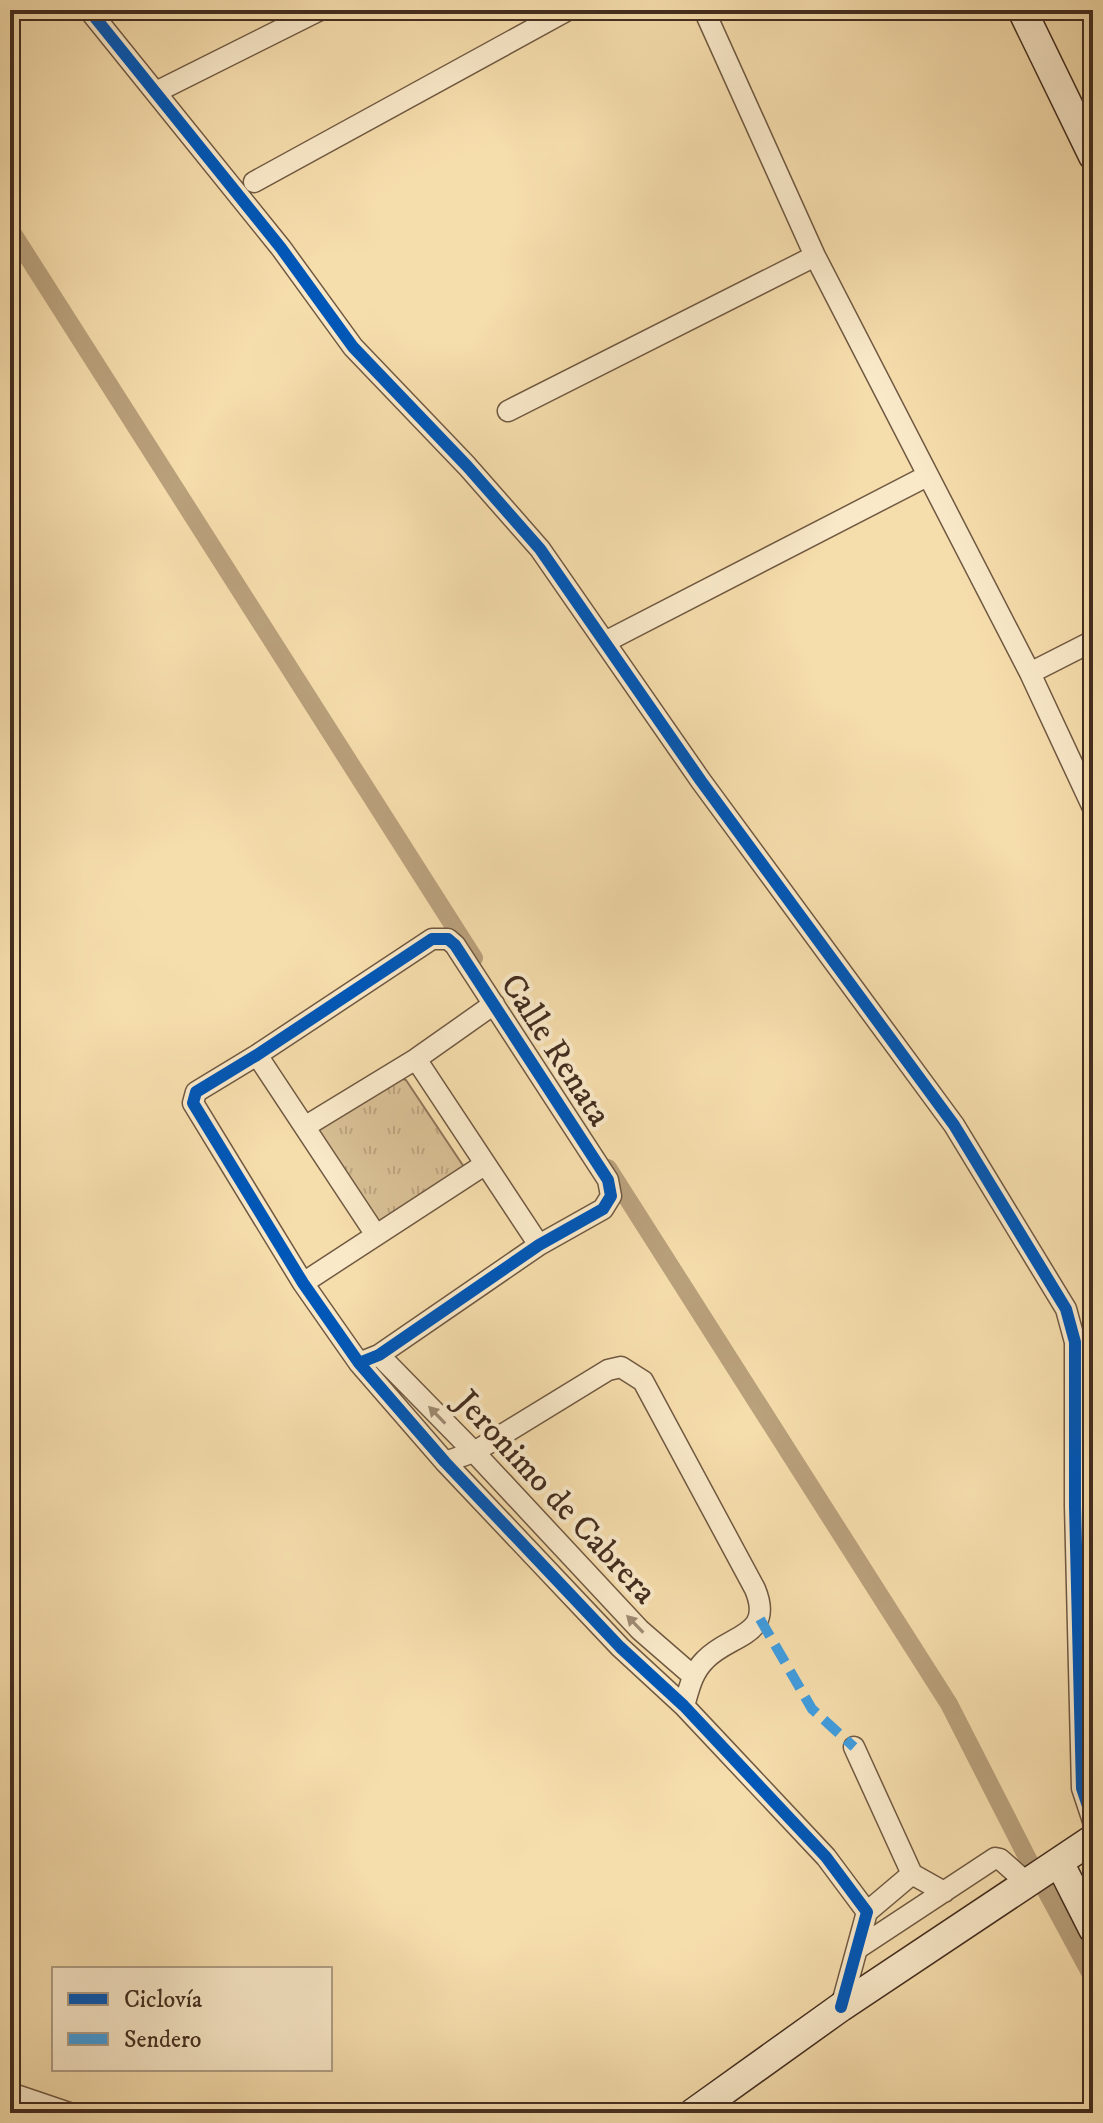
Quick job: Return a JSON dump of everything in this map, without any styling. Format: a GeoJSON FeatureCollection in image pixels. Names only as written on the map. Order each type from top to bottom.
{"type":"FeatureCollection","features":[{"type":"Feature","properties":{"kind":"main road"},"geometry":{"type":"LineString","coordinates":[[1022,10],[1090,144]]}},
{"type":"Feature","properties":{"kind":"main road"},"geometry":{"type":"LineString","coordinates":[[693,2113],[841,2007],[1093,1839]]}},
{"type":"Feature","properties":{"kind":"main road"},"geometry":{"type":"LineString","coordinates":[[1059,1862],[1093,1929]]}},
{"type":"Feature","properties":{"kind":"street"},"geometry":{"type":"LineString","coordinates":[[89,10],[281,248],[353,347],[467,466],[540,549],[701,781],[954,1125],[1066,1309],[1075,1342],[1084,1501],[1082,1788],[1093,1821]]}},
{"type":"Feature","properties":{"kind":"street"},"geometry":{"type":"LineString","coordinates":[[156,92],[320,10]]}},
{"type":"Feature","properties":{"kind":"street"},"geometry":{"type":"LineString","coordinates":[[254,182],[568,10]]}},
{"type":"Feature","properties":{"kind":"street"},"geometry":{"type":"LineString","coordinates":[[704,10],[815,256],[1030,673],[1093,808]]}},
{"type":"Feature","properties":{"kind":"street"},"geometry":{"type":"LineString","coordinates":[[508,411],[815,256]]}},
{"type":"Feature","properties":{"kind":"street"},"geometry":{"type":"LineString","coordinates":[[605,642],[927,476]]}},
{"type":"Feature","properties":{"kind":"street"},"geometry":{"type":"LineString","coordinates":[[1030,673],[1093,641]]}},
{"type":"Feature","properties":{"kind":"street","name":"Calle Renata"},"geometry":{"type":"LineString","coordinates":[[257,1055],[432,939],[448,939],[455,945],[608,1180],[611,1196],[603,1209],[539,1245]]}},
{"type":"Feature","properties":{"kind":"street"},"geometry":{"type":"LineString","coordinates":[[306,1126],[416,1059],[494,1004]]}},
{"type":"Feature","properties":{"kind":"street"},"geometry":{"type":"LineString","coordinates":[[376,1235],[257,1055],[196,1092],[193,1103],[303,1283],[359,1363],[445,1462],[620,1647],[684,1706],[826,1857],[867,1912]]}},
{"type":"Feature","properties":{"kind":"street"},"geometry":{"type":"LineString","coordinates":[[359,1363],[379,1355],[539,1245],[416,1059]]}},
{"type":"Feature","properties":{"kind":"street"},"geometry":{"type":"LineString","coordinates":[[303,1283],[484,1165]]}},
{"type":"Feature","properties":{"kind":"street","name":"Jeronimo de Cabrera"},"geometry":{"type":"LineString","coordinates":[[379,1355],[640,1630],[693,1676]]}},
{"type":"Feature","properties":{"kind":"street"},"geometry":{"type":"LineString","coordinates":[[445,1462],[474,1452],[608,1370],[621,1367],[643,1381],[755,1589],[762,1609],[760,1619],[741,1638],[706,1659],[693,1676],[684,1706]]}},
{"type":"Feature","properties":{"kind":"street"},"geometry":{"type":"LineString","coordinates":[[854,1747],[912,1874],[944,1892]]}},
{"type":"Feature","properties":{"kind":"street"},"geometry":{"type":"LineString","coordinates":[[860,1947],[995,1858],[1027,1883]]}},
{"type":"Feature","properties":{"kind":"street"},"geometry":{"type":"LineString","coordinates":[[841,2007],[860,1947],[867,1912],[912,1874]]}},
{"type":"Feature","properties":{"kind":"street"},"geometry":{"type":"LineString","coordinates":[[10,2093],[69,2113]]}},
{"type":"Feature","properties":{"kind":"green space"},"geometry":{"type":"Polygon","coordinates":[[[397,1077],[406,1080],[464,1167],[371,1235],[309,1137],[397,1077]]]}},
{"type":"Feature","properties":{"kind":"waterway"},"geometry":{"type":"LineString","coordinates":[[10,229],[474,958]]}},
{"type":"Feature","properties":{"kind":"waterway"},"geometry":{"type":"LineString","coordinates":[[608,1168],[949,1704],[1030,1863]]}},
{"type":"Feature","properties":{"kind":"waterway"},"geometry":{"type":"LineString","coordinates":[[1045,1889],[1093,1978]]}},
{"type":"Feature","properties":{"kind":"marked path"},"geometry":{"type":"LineString","coordinates":[[760,1619],[812,1709],[854,1747]]}},
{"type":"Feature","properties":{"kind":"cycle path"},"geometry":{"type":"LineString","coordinates":[[89,10],[281,248],[353,347],[467,466],[540,549],[701,781],[954,1125],[1066,1309],[1075,1342],[1075,1506],[1082,1788],[1093,1821]]}},
{"type":"Feature","properties":{"kind":"cycle path"},"geometry":{"type":"LineString","coordinates":[[359,1363],[379,1355],[539,1245],[603,1209],[611,1196],[608,1180],[455,945],[448,939],[432,939],[196,1092],[193,1103],[303,1283],[359,1363],[445,1462],[620,1647],[684,1706],[826,1857],[867,1912],[841,2007]]}}]}
